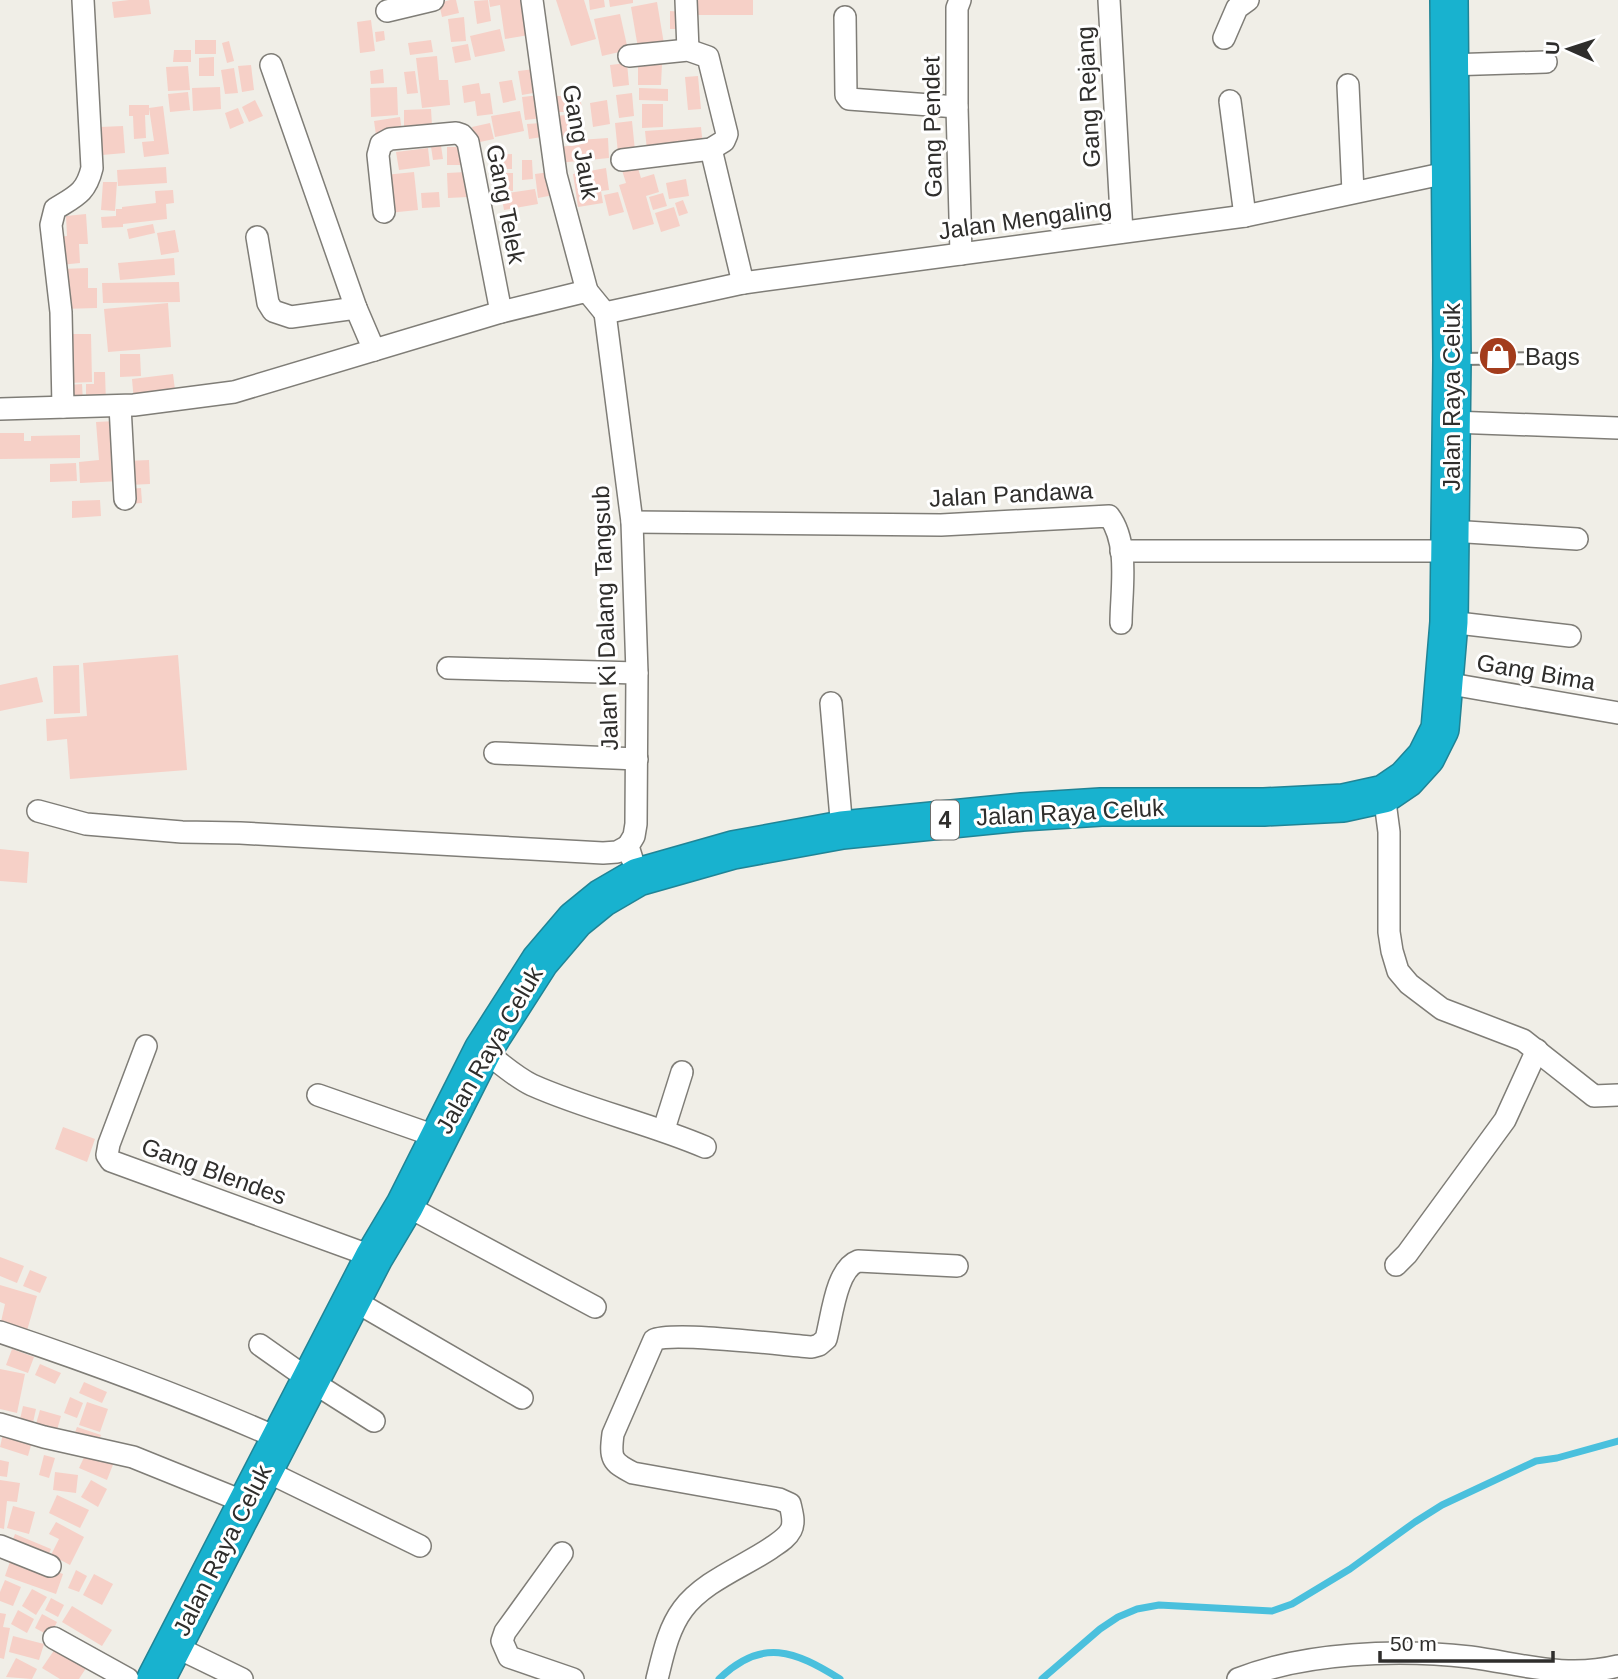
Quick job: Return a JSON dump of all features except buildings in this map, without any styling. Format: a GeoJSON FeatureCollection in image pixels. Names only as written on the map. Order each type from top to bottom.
{"type":"FeatureCollection","features":[{"type":"Feature","properties":{"kind":"highway","name":"Jalan Raya Celuk"},"geometry":{"type":"LineString","coordinates":[[156,1679],[484,1050],[540,961],[575,920],[602,898],[633,862],[733,850],[842,830],[1022,812],[1101,807],[1264,807],[1343,803],[1384,794],[1406,779],[1426,757],[1440,729],[1445,683],[1449,622],[1452,422],[1462,359],[1451,172],[1448,65],[1450,0]]}},
{"type":"Feature","properties":{"kind":"street"},"geometry":{"type":"LineString","coordinates":[[64,407],[61,312],[51,219],[55,209],[83,192],[92,168],[83,0]]}},
{"type":"Feature","properties":{"kind":"street"},"geometry":{"type":"LineString","coordinates":[[387,11],[433,0]]}},
{"type":"Feature","properties":{"kind":"street","name":"Gang Jauk"},"geometry":{"type":"LineString","coordinates":[[532,0],[556,175],[587,291]]}},
{"type":"Feature","properties":{"kind":"street"},"geometry":{"type":"LineString","coordinates":[[686,0],[688,50]]}},
{"type":"Feature","properties":{"kind":"street","name":"Gang Pendet"},"geometry":{"type":"LineString","coordinates":[[960,0],[957,8],[957,107],[961,254]]}},
{"type":"Feature","properties":{"kind":"street","name":"Gang Rejang"},"geometry":{"type":"LineString","coordinates":[[1109,0],[1122,232]]}},
{"type":"Feature","properties":{"kind":"street"},"geometry":{"type":"LineString","coordinates":[[1224,38],[1237,8],[1248,0]]}},
{"type":"Feature","properties":{"kind":"street"},"geometry":{"type":"LineString","coordinates":[[845,17],[846,95],[849,99],[957,107]]}},
{"type":"Feature","properties":{"kind":"street"},"geometry":{"type":"LineString","coordinates":[[622,160],[711,149],[724,141],[727,130],[710,61],[701,53],[688,50],[629,56]]}},
{"type":"Feature","properties":{"kind":"street"},"geometry":{"type":"LineString","coordinates":[[1448,65],[1546,62]]}},
{"type":"Feature","properties":{"kind":"street"},"geometry":{"type":"LineString","coordinates":[[271,65],[356,307],[374,350]]}},
{"type":"Feature","properties":{"kind":"street"},"geometry":{"type":"LineString","coordinates":[[1348,85],[1353,192]]}},
{"type":"Feature","properties":{"kind":"street"},"geometry":{"type":"LineString","coordinates":[[1230,101],[1245,216]]}},
{"type":"Feature","properties":{"kind":"street","name":"Gang Telek"},"geometry":{"type":"LineString","coordinates":[[384,212],[378,155],[381,144],[390,139],[456,133],[462,135],[468,142],[501,312]]}},
{"type":"Feature","properties":{"kind":"street"},"geometry":{"type":"LineString","coordinates":[[711,149],[743,283]]}},
{"type":"Feature","properties":{"kind":"street","name":"Jalan Mengaling"},"geometry":{"type":"LineString","coordinates":[[605,313],[743,283],[1245,216],[1451,172]]}},
{"type":"Feature","properties":{"kind":"street"},"geometry":{"type":"LineString","coordinates":[[257,237],[268,303],[273,311],[291,317],[356,307]]}},
{"type":"Feature","properties":{"kind":"street"},"geometry":{"type":"LineString","coordinates":[[0,409],[120,406],[234,393],[501,312],[587,291],[605,313]]}},
{"type":"Feature","properties":{"kind":"street","name":"Jalan Ki Dalang Tangsub"},"geometry":{"type":"LineString","coordinates":[[605,313],[632,522],[637,673],[636,824],[633,862]]}},
{"type":"Feature","properties":{"kind":"street"},"geometry":{"type":"LineString","coordinates":[[120,406],[125,499]]}},
{"type":"Feature","properties":{"kind":"street"},"geometry":{"type":"LineString","coordinates":[[1452,422],[1618,428]]}},
{"type":"Feature","properties":{"kind":"street","name":"Jalan Pandawa"},"geometry":{"type":"LineString","coordinates":[[632,522],[941,525],[1106,515],[1116,527],[1121,551]]}},
{"type":"Feature","properties":{"kind":"street"},"geometry":{"type":"LineString","coordinates":[[1121,624],[1121,551],[1577,539]]}},
{"type":"Feature","properties":{"kind":"street"},"geometry":{"type":"LineString","coordinates":[[1449,622],[1570,636]]}},
{"type":"Feature","properties":{"kind":"street"},"geometry":{"type":"LineString","coordinates":[[448,668],[637,673]]}},
{"type":"Feature","properties":{"kind":"street","name":"Gang Bima"},"geometry":{"type":"LineString","coordinates":[[1445,683],[1618,713]]}},
{"type":"Feature","properties":{"kind":"street"},"geometry":{"type":"LineString","coordinates":[[831,703],[842,830]]}},
{"type":"Feature","properties":{"kind":"street"},"geometry":{"type":"LineString","coordinates":[[495,753],[637,759]]}},
{"type":"Feature","properties":{"kind":"street"},"geometry":{"type":"LineString","coordinates":[[1384,794],[1389,832],[1389,932],[1398,971],[1409,984],[1442,1009],[1523,1040],[1594,1096],[1618,1096]]}},
{"type":"Feature","properties":{"kind":"street"},"geometry":{"type":"LineString","coordinates":[[38,811],[86,824],[182,832],[240,832],[617,852],[633,862]]}},
{"type":"Feature","properties":{"kind":"street","name":"Gang Blendes"},"geometry":{"type":"LineString","coordinates":[[146,1046],[109,1144],[107,1155],[111,1161],[374,1257]]}},
{"type":"Feature","properties":{"kind":"street"},"geometry":{"type":"LineString","coordinates":[[484,1050],[530,1084],[591,1107],[664,1129],[705,1147]]}},
{"type":"Feature","properties":{"kind":"street"},"geometry":{"type":"LineString","coordinates":[[1396,1265],[1407,1254],[1505,1120],[1537,1050]]}},
{"type":"Feature","properties":{"kind":"street"},"geometry":{"type":"LineString","coordinates":[[664,1129],[682,1072]]}},
{"type":"Feature","properties":{"kind":"street"},"geometry":{"type":"LineString","coordinates":[[317,1095],[438,1137]]}},
{"type":"Feature","properties":{"kind":"street"},"geometry":{"type":"LineString","coordinates":[[405,1205],[595,1307]]}},
{"type":"Feature","properties":{"kind":"street"},"geometry":{"type":"LineString","coordinates":[[657,1679],[667,1639],[683,1609],[703,1590],[754,1560],[786,1537],[793,1527],[793,1517],[790,1504],[779,1499],[633,1472],[618,1466],[612,1458],[613,1434],[654,1340],[660,1337],[682,1337],[812,1347],[826,1339],[843,1273],[850,1264],[858,1261],[957,1266]]}},
{"type":"Feature","properties":{"kind":"street"},"geometry":{"type":"LineString","coordinates":[[353,1300],[522,1398]]}},
{"type":"Feature","properties":{"kind":"street"},"geometry":{"type":"LineString","coordinates":[[0,1332],[199,1403],[272,1454],[420,1546]]}},
{"type":"Feature","properties":{"kind":"street"},"geometry":{"type":"LineString","coordinates":[[260,1345],[374,1421]]}},
{"type":"Feature","properties":{"kind":"street"},"geometry":{"type":"LineString","coordinates":[[0,1424],[133,1457],[247,1503]]}},
{"type":"Feature","properties":{"kind":"street"},"geometry":{"type":"LineString","coordinates":[[0,1546],[50,1566]]}},
{"type":"Feature","properties":{"kind":"street"},"geometry":{"type":"LineString","coordinates":[[562,1552],[505,1632],[502,1641],[509,1657],[573,1679]]}},
{"type":"Feature","properties":{"kind":"street"},"geometry":{"type":"LineString","coordinates":[[54,1638],[128,1679]]}},
{"type":"Feature","properties":{"kind":"street"},"geometry":{"type":"LineString","coordinates":[[173,1646],[242,1679]]}},
{"type":"Feature","properties":{"kind":"street"},"geometry":{"type":"LineString","coordinates":[[1251,1676],[1275,1665],[1410,1652],[1472,1658],[1548,1672],[1603,1670],[1618,1666]]}},
{"type":"Feature","properties":{"kind":"lane"},"geometry":{"type":"LineString","coordinates":[[1462,359],[1552,358]]}},
{"type":"Feature","properties":{"kind":"waterway"},"geometry":{"type":"LineString","coordinates":[[1042,1679],[1100,1629],[1137,1609],[1159,1605],[1272,1611],[1292,1604],[1350,1569],[1442,1505],[1536,1461],[1618,1441]]}},
{"type":"Feature","properties":{"kind":"waterway"},"geometry":{"type":"LineString","coordinates":[[719,1679],[750,1657],[764,1653],[779,1653],[808,1661],[840,1679]]}},
{"type":"Feature","properties":{"kind":"place","name":"Bags"},"geometry":{"type":"Point","coordinates":[1498,356]}}]}
